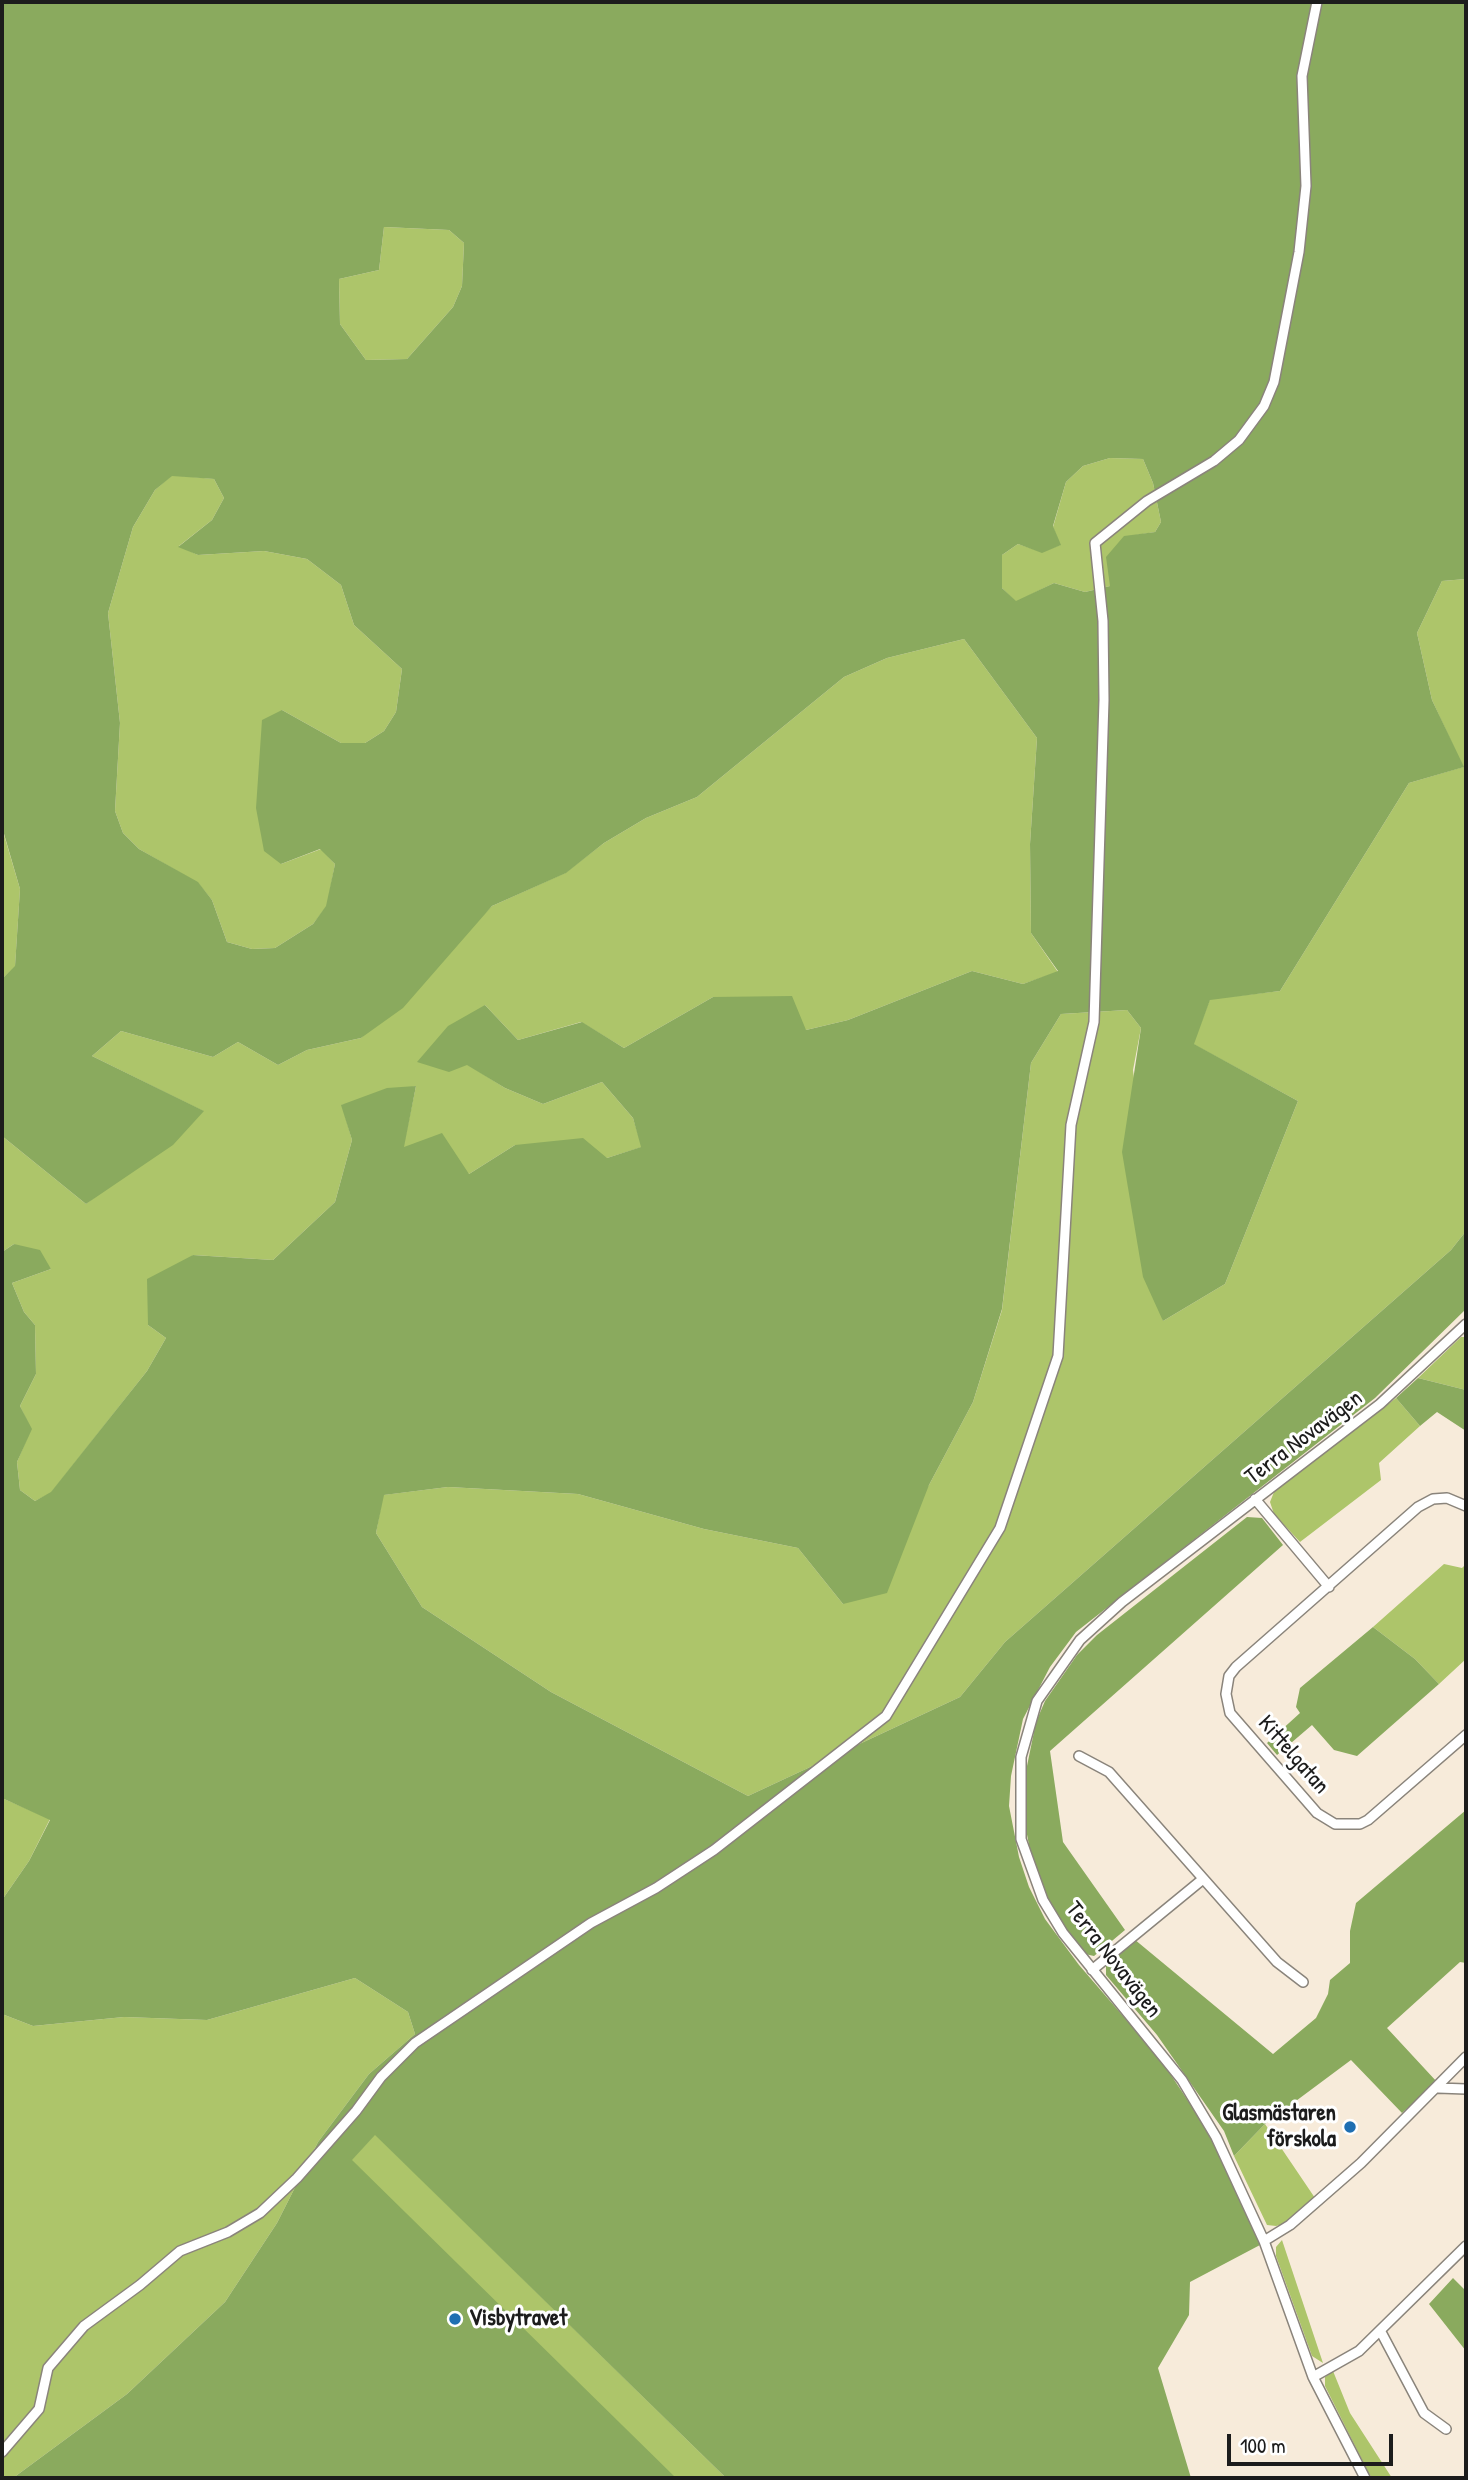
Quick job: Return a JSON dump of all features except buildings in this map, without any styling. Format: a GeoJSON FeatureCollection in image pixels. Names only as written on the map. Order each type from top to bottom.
{"type":"FeatureCollection","features":[{"type":"Feature","properties":{"kind":"street"},"geometry":{"type":"LineString","coordinates":[[2,2452],[39,2409],[48,2368],[84,2326],[140,2285],[180,2250],[228,2232],[260,2213],[298,2178],[356,2111],[381,2077],[415,2043],[591,1923],[656,1888],[714,1850],[886,1716],[1000,1528],[1058,1356],[1071,1125],[1094,1022],[1104,700],[1102,621],[1095,543],[1147,501],[1214,461],[1239,440],[1264,406],[1274,382],[1300,238],[1306,172],[1302,76],[1317,2]]}},
{"type":"Feature","properties":{"kind":"street","name":"Terra Novavägen"},"geometry":{"type":"LineString","coordinates":[[1365,2478],[1313,2377],[1264,2241],[1216,2137],[1182,2080],[1063,1933],[1043,1900],[1021,1839],[1018,1786],[1021,1757],[1034,1710],[1054,1673],[1080,1640],[1122,1602],[1380,1404],[1466,1324]]}},
{"type":"Feature","properties":{"kind":"street","name":"Kittelgatan"},"geometry":{"type":"LineString","coordinates":[[1466,1506],[1447,1497],[1426,1502],[1236,1667],[1227,1681],[1226,1695],[1230,1713],[1317,1812],[1335,1824],[1360,1824],[1368,1821],[1466,1735]]}},
{"type":"Feature","properties":{"kind":"street"},"geometry":{"type":"LineString","coordinates":[[1255,1499],[1329,1587]]}},
{"type":"Feature","properties":{"kind":"street"},"geometry":{"type":"LineString","coordinates":[[1079,1756],[1109,1772],[1277,1962],[1303,1982]]}},
{"type":"Feature","properties":{"kind":"street"},"geometry":{"type":"LineString","coordinates":[[1092,1970],[1203,1879]]}},
{"type":"Feature","properties":{"kind":"street"},"geometry":{"type":"LineString","coordinates":[[1264,2241],[1290,2225],[1361,2164],[1466,2057]]}},
{"type":"Feature","properties":{"kind":"street"},"geometry":{"type":"LineString","coordinates":[[1438,2088],[1466,2089]]}},
{"type":"Feature","properties":{"kind":"street"},"geometry":{"type":"LineString","coordinates":[[1313,2377],[1359,2351],[1466,2246]]}},
{"type":"Feature","properties":{"kind":"street"},"geometry":{"type":"LineString","coordinates":[[1381,2332],[1424,2413],[1446,2429]]}},
{"type":"Feature","properties":{"kind":"green space"},"geometry":{"type":"Polygon","coordinates":[[[2,2],[1466,2],[1466,579],[1442,581],[1417,633],[1432,700],[1464,767],[1409,783],[1280,991],[1210,1000],[1194,1044],[1298,1101],[1225,1284],[1163,1321],[1143,1277],[1122,1152],[1141,1028],[1127,1010],[1061,1014],[1031,1063],[1002,1309],[973,1402],[929,1485],[887,1593],[843,1604],[798,1548],[704,1529],[578,1494],[448,1487],[384,1495],[376,1533],[422,1607],[551,1692],[748,1796],[960,1697],[1005,1642],[1451,1250],[1466,1231],[1466,1309],[1375,1398],[1076,1632],[1050,1667],[1023,1719],[1011,1776],[1009,1806],[1019,1857],[1029,1887],[1045,1919],[1079,1965],[1161,2060],[1212,2137],[1260,2245],[1190,2282],[1189,2315],[1158,2368],[1191,2478],[726,2478],[375,2135],[352,2160],[676,2478],[13,2478],[127,2394],[225,2302],[277,2223],[318,2142],[369,2074],[415,2034],[408,2012],[355,1978],[207,2020],[124,2017],[33,2026],[2,2014],[2,1900],[29,1861],[50,1820],[2,1798],[2,1252],[14,1244],[40,1250],[51,1269],[12,1283],[24,1312],[35,1325],[36,1374],[20,1406],[32,1429],[17,1462],[20,1490],[35,1501],[51,1492],[147,1371],[166,1338],[148,1325],[147,1279],[193,1255],[273,1260],[335,1202],[352,1140],[341,1105],[387,1088],[416,1086],[404,1147],[442,1133],[469,1174],[515,1145],[583,1138],[607,1158],[641,1147],[633,1118],[602,1082],[543,1104],[505,1088],[467,1065],[449,1072],[417,1062],[448,1026],[485,1005],[518,1040],[582,1022],[624,1048],[713,997],[792,996],[806,1030],[848,1020],[972,971],[1023,984],[1058,971],[1031,933],[1030,844],[1037,738],[964,639],[887,658],[844,677],[697,797],[646,818],[604,843],[566,873],[492,906],[403,1008],[361,1038],[307,1050],[278,1065],[238,1042],[213,1057],[121,1031],[92,1056],[204,1111],[173,1145],[86,1204],[2,1136],[2,979],[15,966],[20,889],[2,827],[2,2]],[[384,227],[379,270],[339,279],[340,324],[366,360],[407,359],[453,307],[462,286],[464,243],[449,230],[384,227]],[[1110,458],[1083,466],[1066,482],[1053,526],[1061,545],[1042,553],[1018,544],[1002,555],[1002,588],[1016,601],[1054,583],[1085,592],[1110,586],[1106,557],[1124,536],[1155,532],[1161,522],[1153,483],[1143,459],[1110,458]],[[172,476],[155,490],[133,527],[108,613],[120,723],[115,811],[123,833],[139,849],[198,882],[212,900],[227,942],[252,949],[275,948],[313,924],[326,906],[335,864],[320,849],[281,864],[264,851],[256,808],[262,720],[282,710],[341,743],[365,743],[384,731],[396,712],[402,669],[354,625],[341,585],[307,559],[264,551],[198,555],[178,547],[212,520],[224,498],[214,479],[172,476]]]}},
{"type":"Feature","properties":{"kind":"green space"},"geometry":{"type":"Polygon","coordinates":[[[384,227],[449,230],[464,243],[462,286],[453,307],[407,359],[366,360],[340,324],[339,279],[379,270],[384,227]]]}},
{"type":"Feature","properties":{"kind":"green space"},"geometry":{"type":"Polygon","coordinates":[[[1110,458],[1143,459],[1153,483],[1161,522],[1155,532],[1124,537],[1110,586],[1085,592],[1054,583],[1016,602],[1002,588],[1002,555],[1018,544],[1042,552],[1060,545],[1053,527],[1066,482],[1083,466],[1110,458]]]}},
{"type":"Feature","properties":{"kind":"green space"},"geometry":{"type":"Polygon","coordinates":[[[172,475],[214,479],[224,498],[212,520],[179,546],[198,555],[264,551],[307,559],[341,585],[354,625],[402,669],[396,712],[384,731],[365,743],[341,743],[282,710],[281,864],[321,849],[335,864],[327,906],[313,924],[275,948],[252,949],[227,942],[212,900],[198,883],[139,849],[123,833],[115,811],[120,723],[108,613],[133,527],[155,490],[172,475]]]}},
{"type":"Feature","properties":{"kind":"green space"},"geometry":{"type":"Polygon","coordinates":[[[1466,579],[1466,1231],[1451,1250],[1005,1642],[960,1697],[748,1796],[551,1692],[422,1607],[376,1533],[383,1495],[448,1487],[578,1494],[704,1529],[798,1548],[843,1604],[929,1485],[973,1402],[1002,1310],[1031,1063],[1061,1014],[1127,1010],[1141,1028],[1133,1070],[1163,1321],[1225,1284],[1298,1101],[1193,1044],[1210,999],[1280,991],[1409,783],[1463,767],[1432,700],[1417,633],[1442,581],[1466,579]]]}},
{"type":"Feature","properties":{"kind":"green space"},"geometry":{"type":"Polygon","coordinates":[[[964,639],[1037,738],[1030,844],[1031,933],[1058,972],[1023,984],[972,971],[848,1020],[806,1030],[713,997],[624,1048],[581,1022],[518,1040],[485,1005],[467,1064],[505,1088],[543,1104],[602,1082],[633,1118],[642,1147],[607,1158],[515,1145],[469,1174],[403,1148],[416,1086],[342,1105],[352,1140],[335,1202],[273,1260],[193,1255],[148,1325],[166,1338],[147,1371],[51,1493],[35,1501],[20,1490],[17,1462],[31,1429],[20,1406],[36,1374],[35,1325],[24,1312],[12,1283],[51,1269],[14,1244],[2,1252],[2,1136],[86,1204],[203,1111],[92,1056],[121,1031],[213,1057],[238,1042],[278,1065],[307,1050],[361,1038],[492,906],[565,873],[604,843],[646,818],[697,797],[844,677],[887,658],[964,639]]]}},
{"type":"Feature","properties":{"kind":"green space"},"geometry":{"type":"Polygon","coordinates":[[[2,828],[20,889],[15,967],[2,979],[2,828]]]}},
{"type":"Feature","properties":{"kind":"green space"},"geometry":{"type":"Polygon","coordinates":[[[1461,1337],[1466,1337],[1466,1390],[1418,1378],[1461,1337]]]}},
{"type":"Feature","properties":{"kind":"green space"},"geometry":{"type":"Polygon","coordinates":[[[1418,1378],[1466,1390],[1466,1431],[1437,1412],[1420,1426],[1396,1398],[1418,1378]]]}},
{"type":"Feature","properties":{"kind":"green space"},"geometry":{"type":"Polygon","coordinates":[[[1396,1398],[1420,1426],[1379,1463],[1381,1480],[1300,1542],[1274,1514],[1270,1502],[1274,1492],[1396,1398]]]}},
{"type":"Feature","properties":{"kind":"green space"},"geometry":{"type":"Polygon","coordinates":[[[1247,1517],[1262,1518],[1283,1545],[1050,1751],[1063,1842],[1125,1930],[1094,1956],[1085,1954],[1050,1908],[1032,1861],[1025,1824],[1027,1766],[1036,1722],[1045,1701],[1077,1655],[1097,1635],[1247,1517]]]}},
{"type":"Feature","properties":{"kind":"green space"},"geometry":{"type":"Polygon","coordinates":[[[1444,1564],[1462,1568],[1466,1564],[1466,1659],[1439,1684],[1415,1659],[1373,1627],[1444,1564]]]}},
{"type":"Feature","properties":{"kind":"green space"},"geometry":{"type":"Polygon","coordinates":[[[1373,1627],[1415,1659],[1439,1684],[1357,1756],[1334,1750],[1312,1725],[1277,1755],[1267,1743],[1300,1713],[1296,1707],[1300,1688],[1373,1627]]]}},
{"type":"Feature","properties":{"kind":"green space"},"geometry":{"type":"Polygon","coordinates":[[[2,1798],[50,1819],[29,1861],[2,1900],[2,1798]]]}},
{"type":"Feature","properties":{"kind":"green space"},"geometry":{"type":"Polygon","coordinates":[[[1466,1810],[1466,1963],[1460,1962],[1387,2028],[1437,2082],[1402,2113],[1351,2060],[1265,2124],[1234,2156],[1224,2131],[1157,2035],[1106,1975],[1106,1964],[1134,1939],[1273,2054],[1316,2018],[1328,1994],[1330,1980],[1350,1963],[1350,1931],[1356,1903],[1466,1810]]]}},
{"type":"Feature","properties":{"kind":"green space"},"geometry":{"type":"Polygon","coordinates":[[[355,1978],[408,2012],[415,2034],[369,2074],[318,2142],[277,2223],[225,2302],[127,2394],[13,2478],[2,2478],[2,2014],[33,2026],[124,2017],[207,2020],[355,1978]]]}},
{"type":"Feature","properties":{"kind":"green space"},"geometry":{"type":"Polygon","coordinates":[[[1265,2124],[1315,2198],[1284,2224],[1276,2226],[1267,2225],[1234,2156],[1265,2124]]]}},
{"type":"Feature","properties":{"kind":"green space","name":"Visbytravet"},"geometry":{"type":"Polygon","coordinates":[[[375,2134],[726,2478],[342,2478],[351,2160],[375,2134]]]}},
{"type":"Feature","properties":{"kind":"green space"},"geometry":{"type":"Polygon","coordinates":[[[1282,2240],[1323,2363],[1312,2356],[1276,2256],[1276,2247],[1282,2240]]]}},
{"type":"Feature","properties":{"kind":"green space"},"geometry":{"type":"Polygon","coordinates":[[[1453,2278],[1466,2291],[1466,2351],[1429,2304],[1453,2278]]]}},
{"type":"Feature","properties":{"kind":"green space"},"geometry":{"type":"Polygon","coordinates":[[[1333,2371],[1350,2413],[1392,2478],[1372,2478],[1368,2472],[1325,2386],[1325,2377],[1333,2371]]]}},
{"type":"Feature","properties":{"kind":"place","name":"Glasmästaren förskola"},"geometry":{"type":"Point","coordinates":[1350,2127]}},
{"type":"Feature","properties":{"kind":"place","name":"Visbytravet"},"geometry":{"type":"Point","coordinates":[455,2319]}}]}
